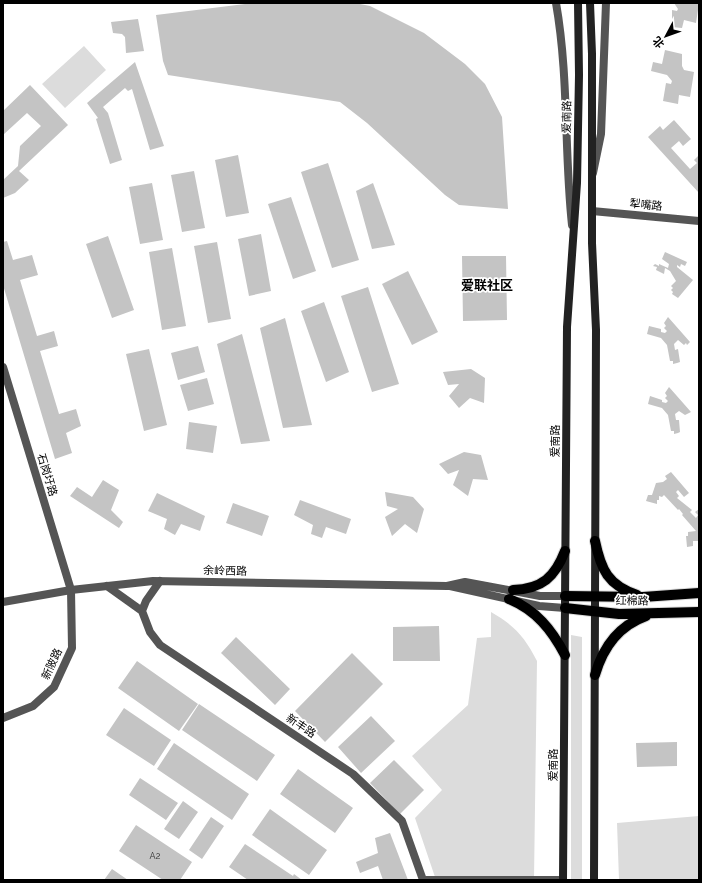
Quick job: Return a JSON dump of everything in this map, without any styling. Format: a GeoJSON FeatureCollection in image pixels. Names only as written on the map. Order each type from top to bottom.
{"type":"FeatureCollection","features":[{"type":"Feature","properties":{"kind":"main road","name":"爱南路"},"geometry":{"type":"LineString","coordinates":[[563,880],[567,327],[572,229],[577,183],[579,75],[578,3]]}},
{"type":"Feature","properties":{"kind":"main road"},"geometry":{"type":"LineString","coordinates":[[590,3],[592,54],[591,182],[596,330],[594,880]]}},
{"type":"Feature","properties":{"kind":"main road"},"geometry":{"type":"LineString","coordinates":[[595,541],[602,569],[610,579],[629,592],[643,597]]}},
{"type":"Feature","properties":{"kind":"main road"},"geometry":{"type":"LineString","coordinates":[[511,595],[536,587],[546,581],[560,564],[566,550]]}},
{"type":"Feature","properties":{"kind":"main road","name":"红棉路"},"geometry":{"type":"LineString","coordinates":[[565,596],[643,597],[699,593]]}},
{"type":"Feature","properties":{"kind":"main road"},"geometry":{"type":"LineString","coordinates":[[511,595],[543,622],[558,642],[565,655]]}},
{"type":"Feature","properties":{"kind":"main road","name":"红棉路"},"geometry":{"type":"LineString","coordinates":[[565,608],[619,614],[699,612]]}},
{"type":"Feature","properties":{"kind":"main road"},"geometry":{"type":"LineString","coordinates":[[595,675],[600,657],[615,635],[637,619],[652,614]]}},
{"type":"Feature","properties":{"kind":"street"},"geometry":{"type":"LineString","coordinates":[[556,3],[564,60],[568,182],[572,229]]}},
{"type":"Feature","properties":{"kind":"street"},"geometry":{"type":"LineString","coordinates":[[591,182],[601,134],[606,3]]}},
{"type":"Feature","properties":{"kind":"street","name":"犁嘴路"},"geometry":{"type":"LineString","coordinates":[[592,211],[699,221]]}},
{"type":"Feature","properties":{"kind":"street","name":"石岗圩路"},"geometry":{"type":"LineString","coordinates":[[3,367],[71,590]]}},
{"type":"Feature","properties":{"kind":"street"},"geometry":{"type":"LineString","coordinates":[[107,586],[142,612],[146,601],[160,581]]}},
{"type":"Feature","properties":{"kind":"street","name":"余岭西路"},"geometry":{"type":"LineString","coordinates":[[3,602],[71,590],[160,581],[447,586],[511,595],[565,596]]}},
{"type":"Feature","properties":{"kind":"street","name":"新陂路"},"geometry":{"type":"LineString","coordinates":[[3,718],[33,706],[54,687],[72,648],[71,590]]}},
{"type":"Feature","properties":{"kind":"street","name":"余岭西路"},"geometry":{"type":"LineString","coordinates":[[511,595],[538,606],[565,608]]}},
{"type":"Feature","properties":{"kind":"street","name":"新丰路"},"geometry":{"type":"LineString","coordinates":[[142,612],[150,632],[160,645],[353,774],[402,821],[423,880]]}},
{"type":"Feature","properties":{"kind":"street"},"geometry":{"type":"LineString","coordinates":[[423,880],[563,880]]}},
{"type":"Feature","properties":{"kind":"shaded area"},"geometry":{"type":"Polygon","coordinates":[[[84,46],[106,70],[65,108],[42,84],[84,46]]]}},
{"type":"Feature","properties":{"kind":"shaded area"},"geometry":{"type":"Polygon","coordinates":[[[491,612],[518,632],[528,645],[537,661],[534,880],[436,880],[415,818],[442,790],[412,756],[468,705],[477,638],[491,637],[491,612]]]}},
{"type":"Feature","properties":{"kind":"shaded area"},"geometry":{"type":"Polygon","coordinates":[[[571,635],[582,637],[582,880],[571,880],[571,635]]]}},
{"type":"Feature","properties":{"kind":"shaded area"},"geometry":{"type":"Polygon","coordinates":[[[699,816],[699,880],[619,880],[617,823],[699,816]]]}},
{"type":"Feature","properties":{"kind":"building"},"geometry":{"type":"Polygon","coordinates":[[[253,3],[355,3],[370,6],[424,33],[465,64],[485,84],[502,117],[508,209],[459,205],[445,195],[367,123],[340,102],[168,75],[163,61],[156,15],[253,3]]]}},
{"type":"Feature","properties":{"kind":"building"},"geometry":{"type":"Polygon","coordinates":[[[674,3],[699,3],[696,23],[684,20],[682,28],[672,27],[672,10],[677,11],[678,9],[674,3]]]}},
{"type":"Feature","properties":{"kind":"building"},"geometry":{"type":"Polygon","coordinates":[[[138,19],[144,51],[126,53],[125,37],[122,34],[113,33],[111,22],[138,19]]]}},
{"type":"Feature","properties":{"kind":"building"},"geometry":{"type":"Polygon","coordinates":[[[665,50],[682,54],[682,66],[684,70],[694,72],[690,97],[679,95],[678,104],[663,101],[666,83],[671,84],[672,81],[667,75],[651,71],[653,62],[662,64],[665,50]]]}},
{"type":"Feature","properties":{"kind":"building"},"geometry":{"type":"Polygon","coordinates":[[[135,62],[164,146],[150,150],[132,89],[128,91],[125,88],[103,107],[108,113],[122,160],[110,164],[96,119],[98,118],[87,103],[135,62]]]}},
{"type":"Feature","properties":{"kind":"building"},"geometry":{"type":"Polygon","coordinates":[[[30,85],[68,125],[19,171],[29,180],[15,193],[3,198],[3,180],[18,166],[20,146],[41,126],[27,113],[3,135],[3,111],[30,85]]]}},
{"type":"Feature","properties":{"kind":"building"},"geometry":{"type":"Polygon","coordinates":[[[674,120],[691,139],[683,146],[679,141],[671,148],[690,169],[697,163],[694,160],[699,155],[699,193],[648,137],[660,126],[663,130],[674,120]]]}},
{"type":"Feature","properties":{"kind":"building"},"geometry":{"type":"Polygon","coordinates":[[[238,155],[249,213],[226,217],[215,160],[238,155]]]}},
{"type":"Feature","properties":{"kind":"building"},"geometry":{"type":"Polygon","coordinates":[[[328,163],[359,260],[332,268],[301,172],[328,163]]]}},
{"type":"Feature","properties":{"kind":"building"},"geometry":{"type":"Polygon","coordinates":[[[194,171],[205,228],[182,232],[171,175],[194,171]]]}},
{"type":"Feature","properties":{"kind":"building"},"geometry":{"type":"Polygon","coordinates":[[[152,183],[163,240],[140,244],[129,187],[152,183]]]}},
{"type":"Feature","properties":{"kind":"building"},"geometry":{"type":"Polygon","coordinates":[[[373,183],[395,245],[372,249],[356,191],[373,183]]]}},
{"type":"Feature","properties":{"kind":"building"},"geometry":{"type":"Polygon","coordinates":[[[291,197],[316,271],[293,279],[268,204],[291,197]]]}},
{"type":"Feature","properties":{"kind":"building"},"geometry":{"type":"Polygon","coordinates":[[[261,234],[271,291],[249,296],[238,239],[261,234]]]}},
{"type":"Feature","properties":{"kind":"building"},"geometry":{"type":"Polygon","coordinates":[[[108,236],[134,310],[112,318],[86,244],[108,236]]]}},
{"type":"Feature","properties":{"kind":"building"},"geometry":{"type":"Polygon","coordinates":[[[7,241],[13,260],[32,255],[38,275],[20,280],[37,336],[54,331],[58,346],[40,351],[59,414],[76,409],[81,426],[66,433],[72,453],[55,459],[3,285],[3,242],[7,241]]]}},
{"type":"Feature","properties":{"kind":"building"},"geometry":{"type":"Polygon","coordinates":[[[217,242],[231,319],[208,323],[194,246],[217,242]]]}},
{"type":"Feature","properties":{"kind":"building"},"geometry":{"type":"Polygon","coordinates":[[[172,248],[186,326],[162,330],[149,252],[172,248]]]}},
{"type":"Feature","properties":{"kind":"building"},"geometry":{"type":"Polygon","coordinates":[[[665,252],[687,262],[685,266],[681,264],[680,267],[677,265],[677,267],[693,280],[678,298],[672,294],[673,292],[671,290],[673,288],[671,286],[676,281],[670,271],[665,268],[664,274],[656,270],[657,267],[653,266],[655,264],[659,266],[659,264],[668,268],[669,264],[662,259],[665,252]]]}},
{"type":"Feature","properties":{"kind":"building"},"geometry":{"type":"Polygon","coordinates":[[[462,256],[506,256],[507,320],[463,321],[462,256]]]}},
{"type":"Feature","properties":{"kind":"building"},"geometry":{"type":"Polygon","coordinates":[[[408,271],[438,332],[412,345],[382,284],[408,271]]]}},
{"type":"Feature","properties":{"kind":"building"},"geometry":{"type":"Polygon","coordinates":[[[368,287],[399,384],[372,392],[341,296],[368,287]]]}},
{"type":"Feature","properties":{"kind":"building"},"geometry":{"type":"Polygon","coordinates":[[[324,302],[349,372],[326,382],[301,311],[324,302]]]}},
{"type":"Feature","properties":{"kind":"building"},"geometry":{"type":"Polygon","coordinates":[[[668,317],[690,342],[687,345],[686,343],[684,345],[678,340],[674,344],[675,350],[678,349],[680,362],[673,364],[673,361],[670,361],[667,345],[661,338],[647,334],[649,326],[661,329],[661,332],[665,333],[667,331],[664,328],[666,326],[664,323],[668,317]]]}},
{"type":"Feature","properties":{"kind":"building"},"geometry":{"type":"Polygon","coordinates":[[[285,318],[312,425],[283,428],[260,328],[285,318]]]}},
{"type":"Feature","properties":{"kind":"building"},"geometry":{"type":"Polygon","coordinates":[[[242,334],[270,441],[241,444],[217,344],[242,334]]]}},
{"type":"Feature","properties":{"kind":"building"},"geometry":{"type":"Polygon","coordinates":[[[198,346],[205,372],[178,380],[171,353],[198,346]]]}},
{"type":"Feature","properties":{"kind":"building"},"geometry":{"type":"Polygon","coordinates":[[[149,349],[167,425],[144,431],[126,354],[149,349]]]}},
{"type":"Feature","properties":{"kind":"building"},"geometry":{"type":"Polygon","coordinates":[[[471,369],[485,378],[484,403],[470,398],[459,408],[449,396],[459,384],[448,385],[443,372],[471,369]]]}},
{"type":"Feature","properties":{"kind":"building"},"geometry":{"type":"Polygon","coordinates":[[[207,378],[214,404],[188,411],[180,385],[207,378]]]}},
{"type":"Feature","properties":{"kind":"building"},"geometry":{"type":"Polygon","coordinates":[[[669,387],[691,412],[685,415],[679,411],[675,414],[676,420],[679,420],[680,432],[674,434],[674,431],[671,431],[668,415],[662,408],[648,404],[650,396],[666,403],[668,401],[665,398],[667,396],[665,393],[669,387]]]}},
{"type":"Feature","properties":{"kind":"building"},"geometry":{"type":"Polygon","coordinates":[[[189,422],[217,426],[213,453],[186,449],[189,422]]]}},
{"type":"Feature","properties":{"kind":"building"},"geometry":{"type":"Polygon","coordinates":[[[464,452],[481,455],[488,480],[473,479],[468,496],[453,485],[459,470],[448,474],[439,464],[464,452]]]}},
{"type":"Feature","properties":{"kind":"building"},"geometry":{"type":"Polygon","coordinates":[[[671,472],[689,493],[684,497],[678,490],[676,492],[679,496],[677,498],[692,510],[690,512],[696,518],[698,515],[695,512],[699,509],[699,541],[693,541],[693,546],[687,547],[686,536],[688,536],[688,532],[696,531],[682,515],[683,514],[679,509],[678,510],[664,495],[662,497],[659,496],[657,504],[646,501],[648,495],[652,495],[656,483],[663,482],[667,479],[665,476],[671,472]]]}},
{"type":"Feature","properties":{"kind":"building"},"geometry":{"type":"Polygon","coordinates":[[[103,480],[119,490],[111,510],[123,522],[119,528],[70,496],[77,487],[92,497],[103,480]]]}},
{"type":"Feature","properties":{"kind":"building"},"geometry":{"type":"Polygon","coordinates":[[[385,492],[413,497],[424,509],[417,533],[405,524],[392,536],[385,517],[398,509],[387,506],[385,492]]]}},
{"type":"Feature","properties":{"kind":"building"},"geometry":{"type":"Polygon","coordinates":[[[157,493],[205,516],[200,531],[181,524],[175,535],[164,529],[167,519],[148,511],[157,493]]]}},
{"type":"Feature","properties":{"kind":"building"},"geometry":{"type":"Polygon","coordinates":[[[300,500],[351,519],[346,534],[326,527],[322,538],[311,534],[313,525],[294,515],[300,500]]]}},
{"type":"Feature","properties":{"kind":"building"},"geometry":{"type":"Polygon","coordinates":[[[233,503],[269,516],[262,536],[226,523],[233,503]]]}},
{"type":"Feature","properties":{"kind":"building"},"geometry":{"type":"Polygon","coordinates":[[[439,626],[440,661],[393,661],[393,627],[439,626]]]}},
{"type":"Feature","properties":{"kind":"building"},"geometry":{"type":"Polygon","coordinates":[[[236,637],[290,689],[275,705],[221,653],[236,637]]]}},
{"type":"Feature","properties":{"kind":"building"},"geometry":{"type":"Polygon","coordinates":[[[352,653],[383,684],[325,742],[295,711],[352,653]]]}},
{"type":"Feature","properties":{"kind":"building"},"geometry":{"type":"Polygon","coordinates":[[[137,661],[198,704],[179,731],[118,688],[137,661]]]}},
{"type":"Feature","properties":{"kind":"building"},"geometry":{"type":"Polygon","coordinates":[[[199,704],[275,755],[257,781],[182,730],[199,704]]]}},
{"type":"Feature","properties":{"kind":"building"},"geometry":{"type":"Polygon","coordinates":[[[124,708],[171,740],[154,766],[106,735],[124,708]]]}},
{"type":"Feature","properties":{"kind":"building"},"geometry":{"type":"Polygon","coordinates":[[[371,716],[395,741],[361,773],[338,747],[371,716]]]}},
{"type":"Feature","properties":{"kind":"building"},"geometry":{"type":"Polygon","coordinates":[[[677,742],[677,766],[637,767],[636,743],[677,742]]]}},
{"type":"Feature","properties":{"kind":"building"},"geometry":{"type":"Polygon","coordinates":[[[174,743],[249,794],[232,820],[157,769],[174,743]]]}},
{"type":"Feature","properties":{"kind":"building"},"geometry":{"type":"Polygon","coordinates":[[[394,760],[424,790],[400,814],[370,783],[394,760]]]}},
{"type":"Feature","properties":{"kind":"building"},"geometry":{"type":"Polygon","coordinates":[[[298,769],[353,808],[335,833],[280,794],[298,769]]]}},
{"type":"Feature","properties":{"kind":"building"},"geometry":{"type":"Polygon","coordinates":[[[140,778],[178,803],[166,820],[129,795],[140,778]]]}},
{"type":"Feature","properties":{"kind":"building"},"geometry":{"type":"Polygon","coordinates":[[[183,801],[198,812],[179,839],[164,829],[183,801]]]}},
{"type":"Feature","properties":{"kind":"building"},"geometry":{"type":"Polygon","coordinates":[[[270,809],[327,850],[309,875],[252,835],[270,809]]]}},
{"type":"Feature","properties":{"kind":"building"},"geometry":{"type":"Polygon","coordinates":[[[211,817],[224,826],[202,859],[189,850],[211,817]]]}},
{"type":"Feature","properties":{"kind":"building"},"geometry":{"type":"Polygon","coordinates":[[[136,825],[192,862],[180,880],[163,880],[119,851],[136,825]]]}},
{"type":"Feature","properties":{"kind":"building"},"geometry":{"type":"Polygon","coordinates":[[[390,833],[408,880],[383,880],[378,866],[360,873],[356,862],[378,853],[375,838],[390,833]]]}},
{"type":"Feature","properties":{"kind":"building"},"geometry":{"type":"Polygon","coordinates":[[[245,844],[293,876],[294,874],[302,880],[248,880],[229,867],[245,844]]]}},
{"type":"Feature","properties":{"kind":"building"},"geometry":{"type":"Polygon","coordinates":[[[112,869],[128,880],[104,880],[112,869]]]}},
{"type":"Feature","properties":{"kind":"district","name":"爱联社区"},"geometry":{"type":"Point","coordinates":[487,285]}}]}
